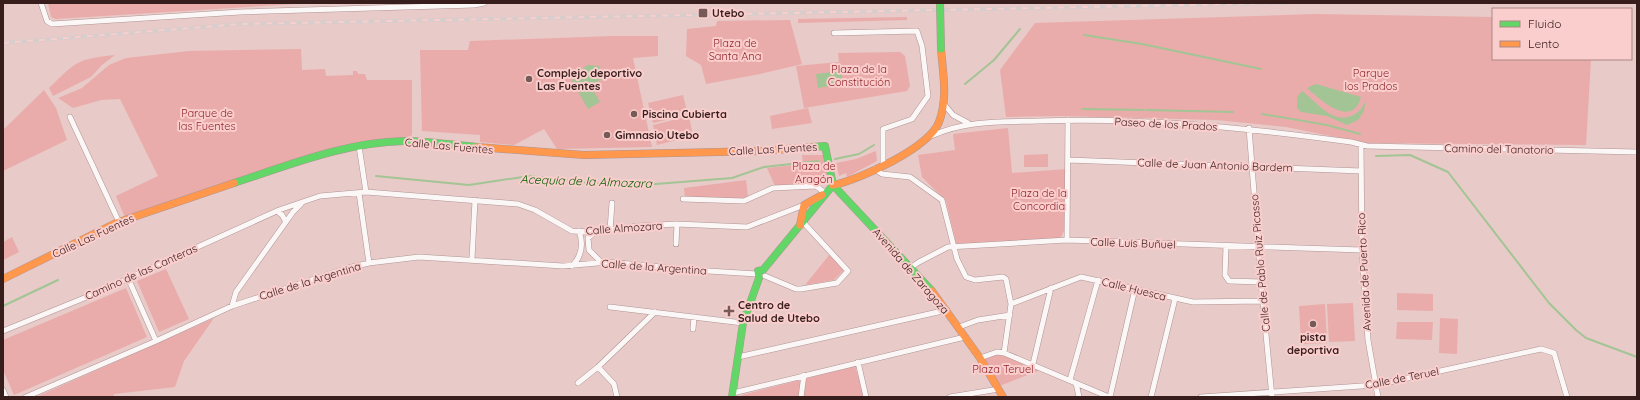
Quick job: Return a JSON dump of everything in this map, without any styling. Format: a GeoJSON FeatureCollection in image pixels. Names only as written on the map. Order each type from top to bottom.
{"type":"FeatureCollection","features":[{"type":"Feature","properties":{"kind":"street"},"geometry":{"type":"LineString","coordinates":[[41,3],[47,21],[52,24],[240,12],[474,5],[484,3]]}},
{"type":"Feature","properties":{"kind":"street"},"geometry":{"type":"LineString","coordinates":[[940,3],[943,103],[940,120],[929,137],[883,165],[849,182],[834,185],[812,209],[761,274],[743,323],[733,395],[804,375],[965,337]]}},
{"type":"Feature","properties":{"kind":"street"},"geometry":{"type":"LineString","coordinates":[[834,32],[917,31],[922,46],[928,96],[912,119],[883,129],[883,165]]}},
{"type":"Feature","properties":{"kind":"street"},"geometry":{"type":"LineString","coordinates":[[943,103],[953,115],[969,123]]}},
{"type":"Feature","properties":{"kind":"street"},"geometry":{"type":"LineString","coordinates":[[70,117],[118,222]]}},
{"type":"Feature","properties":{"kind":"street"},"geometry":{"type":"LineString","coordinates":[[1067,240],[1068,120]]}},
{"type":"Feature","properties":{"kind":"street","name":"Paseo de los Prados"},"geometry":{"type":"LineString","coordinates":[[929,137],[951,128],[969,123],[1068,120],[1145,122],[1249,128],[1352,142],[1361,146]]}},
{"type":"Feature","properties":{"kind":"street","name":"Calle de Pablo Ruiz Picasso"},"geometry":{"type":"LineString","coordinates":[[1249,128],[1262,301],[1271,395]]}},
{"type":"Feature","properties":{"kind":"street","name":"Calle Las Fuentes"},"geometry":{"type":"LineString","coordinates":[[3,279],[118,222],[312,157],[359,146],[412,142],[540,153],[584,155],[763,151],[825,146]]}},
{"type":"Feature","properties":{"kind":"street"},"geometry":{"type":"LineString","coordinates":[[359,146],[366,192]]}},
{"type":"Feature","properties":{"kind":"street","name":"Avenida de Zaragoza"},"geometry":{"type":"LineString","coordinates":[[825,146],[834,185],[947,310],[980,358],[1003,397]]}},
{"type":"Feature","properties":{"kind":"street","name":"Camino del Tanatorio"},"geometry":{"type":"LineString","coordinates":[[1361,146],[1637,152]]}},
{"type":"Feature","properties":{"kind":"street","name":"Avenida de Puerto Rico"},"geometry":{"type":"LineString","coordinates":[[1361,146],[1362,250],[1368,340],[1378,397]]}},
{"type":"Feature","properties":{"kind":"street","name":"Calle de Juan Antonio Bardem"},"geometry":{"type":"LineString","coordinates":[[1068,160],[1361,171]]}},
{"type":"Feature","properties":{"kind":"street"},"geometry":{"type":"LineString","coordinates":[[875,169],[882,174],[910,177],[940,198],[944,204],[959,264],[968,278],[975,280],[1006,278],[1010,315],[1004,353]]}},
{"type":"Feature","properties":{"kind":"street"},"geometry":{"type":"LineString","coordinates":[[683,199],[744,201],[773,188],[816,186],[826,193]]}},
{"type":"Feature","properties":{"kind":"street"},"geometry":{"type":"LineString","coordinates":[[359,192],[370,264]]}},
{"type":"Feature","properties":{"kind":"street","name":"Calle Almozara"},"geometry":{"type":"LineString","coordinates":[[303,202],[329,194],[366,192],[518,204],[535,210],[572,231],[595,232],[639,226],[677,224],[746,228],[805,204]]}},
{"type":"Feature","properties":{"kind":"street"},"geometry":{"type":"LineString","coordinates":[[805,204],[826,193]]}},
{"type":"Feature","properties":{"kind":"street"},"geometry":{"type":"LineString","coordinates":[[472,259],[475,200]]}},
{"type":"Feature","properties":{"kind":"street"},"geometry":{"type":"LineString","coordinates":[[232,306],[236,292],[289,216],[303,202]]}},
{"type":"Feature","properties":{"kind":"street","name":"Camino de las Canteras"},"geometry":{"type":"LineString","coordinates":[[3,331],[128,278],[277,211],[303,202]]}},
{"type":"Feature","properties":{"kind":"street"},"geometry":{"type":"LineString","coordinates":[[610,230],[612,202]]}},
{"type":"Feature","properties":{"kind":"street"},"geometry":{"type":"LineString","coordinates":[[805,204],[812,209]]}},
{"type":"Feature","properties":{"kind":"street"},"geometry":{"type":"LineString","coordinates":[[801,224],[805,204]]}},
{"type":"Feature","properties":{"kind":"street"},"geometry":{"type":"LineString","coordinates":[[284,209],[289,216]]}},
{"type":"Feature","properties":{"kind":"street"},"geometry":{"type":"LineString","coordinates":[[277,211],[282,215],[286,222]]}},
{"type":"Feature","properties":{"kind":"street"},"geometry":{"type":"LineString","coordinates":[[676,244],[677,224]]}},
{"type":"Feature","properties":{"kind":"street","name":"Calle de la Argentina"},"geometry":{"type":"LineString","coordinates":[[26,397],[156,341],[232,306],[348,268],[419,257],[572,266],[600,261],[761,274],[796,289],[836,283],[848,271],[801,224]]}},
{"type":"Feature","properties":{"kind":"street"},"geometry":{"type":"LineString","coordinates":[[572,266],[579,258],[581,252],[579,231]]}},
{"type":"Feature","properties":{"kind":"street"},"geometry":{"type":"LineString","coordinates":[[595,232],[588,238],[590,250],[600,261]]}},
{"type":"Feature","properties":{"kind":"street","name":"Calle Luis Buñuel"},"geometry":{"type":"LineString","coordinates":[[910,268],[918,262],[948,247],[954,248],[1067,240],[1226,247],[1258,245],[1362,250]]}},
{"type":"Feature","properties":{"kind":"street"},"geometry":{"type":"LineString","coordinates":[[1226,247],[1225,275],[1229,281],[1261,282]]}},
{"type":"Feature","properties":{"kind":"street","name":"Calle Huesca"},"geometry":{"type":"LineString","coordinates":[[1010,304],[1081,277],[1174,299],[1193,302],[1262,301]]}},
{"type":"Feature","properties":{"kind":"street"},"geometry":{"type":"LineString","coordinates":[[128,278],[156,341]]}},
{"type":"Feature","properties":{"kind":"street"},"geometry":{"type":"LineString","coordinates":[[1070,380],[1098,280]]}},
{"type":"Feature","properties":{"kind":"street"},"geometry":{"type":"LineString","coordinates":[[1033,364],[1050,288]]}},
{"type":"Feature","properties":{"kind":"street"},"geometry":{"type":"LineString","coordinates":[[980,358],[997,352],[1004,353],[1110,397],[1135,289]]}},
{"type":"Feature","properties":{"kind":"street"},"geometry":{"type":"LineString","coordinates":[[1151,397],[1174,299]]}},
{"type":"Feature","properties":{"kind":"street"},"geometry":{"type":"LineString","coordinates":[[610,307],[743,323]]}},
{"type":"Feature","properties":{"kind":"street"},"geometry":{"type":"LineString","coordinates":[[738,357],[947,310]]}},
{"type":"Feature","properties":{"kind":"street"},"geometry":{"type":"LineString","coordinates":[[578,383],[598,367],[655,312]]}},
{"type":"Feature","properties":{"kind":"street"},"geometry":{"type":"LineString","coordinates":[[959,327],[978,320],[1010,315]]}},
{"type":"Feature","properties":{"kind":"street"},"geometry":{"type":"LineString","coordinates":[[693,329],[694,317]]}},
{"type":"Feature","properties":{"kind":"street","name":"Calle de Teruel"},"geometry":{"type":"LineString","coordinates":[[1201,397],[1271,395],[1376,385],[1541,349],[1554,353],[1567,397]]}},
{"type":"Feature","properties":{"kind":"street"},"geometry":{"type":"LineString","coordinates":[[858,362],[866,397]]}},
{"type":"Feature","properties":{"kind":"street"},"geometry":{"type":"LineString","coordinates":[[598,367],[614,384],[617,397]]}},
{"type":"Feature","properties":{"kind":"street"},"geometry":{"type":"LineString","coordinates":[[801,397],[804,375]]}},
{"type":"Feature","properties":{"kind":"street"},"geometry":{"type":"LineString","coordinates":[[1076,383],[1079,397]]}},
{"type":"Feature","properties":{"kind":"street"},"geometry":{"type":"LineString","coordinates":[[950,397],[999,389]]}},
{"type":"Feature","properties":{"kind":"street"},"geometry":{"type":"LineString","coordinates":[[3,390],[6,397]]}},
{"type":"Feature","properties":{"kind":"green space"},"geometry":{"type":"Polygon","coordinates":[[[48,3],[312,3],[55,19],[51,17],[48,3]]]}},
{"type":"Feature","properties":{"kind":"green space","name":"Parque los Prados"},"geometry":{"type":"Polygon","coordinates":[[[1315,14],[1492,17],[1492,60],[1591,60],[1586,145],[1365,143],[1286,127],[1216,120],[1061,116],[1006,117],[1000,70],[1035,23],[1315,14]]]}},
{"type":"Feature","properties":{"kind":"green space"},"geometry":{"type":"Polygon","coordinates":[[[907,17],[907,20],[798,23],[798,19],[907,17]]]}},
{"type":"Feature","properties":{"kind":"green space","name":"Plaza de Santa Ana"},"geometry":{"type":"Polygon","coordinates":[[[790,20],[802,64],[760,74],[706,84],[701,65],[686,56],[687,29],[716,26],[717,21],[790,20]]]}},
{"type":"Feature","properties":{"kind":"green space","name":"Complejo deportivo Las Fuentes"},"geometry":{"type":"Polygon","coordinates":[[[612,36],[658,36],[658,56],[633,58],[652,147],[557,149],[544,129],[514,145],[480,142],[480,135],[422,131],[420,50],[468,50],[470,41],[612,36]]]}},
{"type":"Feature","properties":{"kind":"green space","name":"Parque de las Fuentes"},"geometry":{"type":"Polygon","coordinates":[[[301,49],[302,70],[325,69],[326,76],[353,75],[353,71],[357,71],[358,74],[365,74],[367,80],[412,80],[412,135],[405,141],[353,147],[126,220],[116,196],[158,176],[120,99],[101,100],[73,108],[58,98],[82,88],[109,65],[126,58],[189,51],[301,49]]]}},
{"type":"Feature","properties":{"kind":"green space","name":"Plaza de la Constitución"},"geometry":{"type":"Polygon","coordinates":[[[900,52],[905,56],[910,86],[907,91],[804,108],[796,66],[839,62],[838,53],[900,52]]]}},
{"type":"Feature","properties":{"kind":"green space"},"geometry":{"type":"Polygon","coordinates":[[[115,55],[102,65],[91,77],[53,96],[49,88],[71,67],[84,60],[115,55]]]}},
{"type":"Feature","properties":{"kind":"green space"},"geometry":{"type":"Polygon","coordinates":[[[44,90],[56,108],[67,140],[3,171],[3,130],[44,90]]]}},
{"type":"Feature","properties":{"kind":"green space"},"geometry":{"type":"Polygon","coordinates":[[[683,95],[688,115],[653,123],[648,103],[683,95]]]}},
{"type":"Feature","properties":{"kind":"green space"},"geometry":{"type":"Polygon","coordinates":[[[808,108],[812,123],[772,129],[770,116],[808,108]]]}},
{"type":"Feature","properties":{"kind":"green space"},"geometry":{"type":"Polygon","coordinates":[[[689,116],[693,136],[657,145],[653,125],[689,116]]]}},
{"type":"Feature","properties":{"kind":"green space","name":"Plaza de la Concordia"},"geometry":{"type":"Polygon","coordinates":[[[1008,128],[1012,173],[1067,169],[1066,227],[1061,237],[1058,238],[959,245],[956,243],[946,201],[922,177],[918,155],[955,150],[953,134],[1008,128]]]}},
{"type":"Feature","properties":{"kind":"green space"},"geometry":{"type":"Polygon","coordinates":[[[876,151],[877,161],[847,177],[846,173],[839,176],[836,163],[856,159],[876,151]]]}},
{"type":"Feature","properties":{"kind":"green space"},"geometry":{"type":"Polygon","coordinates":[[[1048,154],[1048,167],[1024,167],[1024,155],[1048,154]]]}},
{"type":"Feature","properties":{"kind":"green space","name":"Plaza de Aragón"},"geometry":{"type":"Polygon","coordinates":[[[802,155],[823,155],[827,176],[824,183],[775,186],[767,168],[803,164],[802,155]]]}},
{"type":"Feature","properties":{"kind":"green space"},"geometry":{"type":"Polygon","coordinates":[[[746,180],[748,197],[743,199],[685,198],[684,188],[746,180]]]}},
{"type":"Feature","properties":{"kind":"green space"},"geometry":{"type":"Polygon","coordinates":[[[12,237],[19,252],[3,260],[3,242],[12,237]]]}},
{"type":"Feature","properties":{"kind":"green space"},"geometry":{"type":"Polygon","coordinates":[[[830,254],[845,269],[834,280],[805,285],[830,254]]]}},
{"type":"Feature","properties":{"kind":"green space"},"geometry":{"type":"Polygon","coordinates":[[[166,269],[189,319],[159,332],[137,281],[166,269]]]}},
{"type":"Feature","properties":{"kind":"green space"},"geometry":{"type":"Polygon","coordinates":[[[126,288],[147,337],[14,395],[3,370],[3,340],[126,288]]]}},
{"type":"Feature","properties":{"kind":"green space"},"geometry":{"type":"Polygon","coordinates":[[[1397,293],[1433,294],[1433,311],[1397,310],[1397,293]]]}},
{"type":"Feature","properties":{"kind":"green space","name":"pista deportiva"},"geometry":{"type":"Polygon","coordinates":[[[1353,303],[1355,341],[1329,342],[1327,304],[1353,303]]]}},
{"type":"Feature","properties":{"kind":"green space","name":"pista deportiva"},"geometry":{"type":"Polygon","coordinates":[[[1325,304],[1327,343],[1301,344],[1299,306],[1325,304]]]}},
{"type":"Feature","properties":{"kind":"green space"},"geometry":{"type":"Polygon","coordinates":[[[214,318],[184,361],[175,387],[114,394],[114,397],[36,397],[214,318]]]}},
{"type":"Feature","properties":{"kind":"green space"},"geometry":{"type":"Polygon","coordinates":[[[1440,318],[1458,319],[1457,354],[1439,353],[1440,318]]]}},
{"type":"Feature","properties":{"kind":"green space"},"geometry":{"type":"Polygon","coordinates":[[[1397,322],[1433,322],[1432,340],[1396,339],[1397,322]]]}},
{"type":"Feature","properties":{"kind":"green space","name":"Plaza Teruel"},"geometry":{"type":"Polygon","coordinates":[[[997,352],[1043,369],[997,387],[980,358],[997,352]]]}},
{"type":"Feature","properties":{"kind":"green space"},"geometry":{"type":"Polygon","coordinates":[[[855,366],[864,396],[742,397],[742,395],[855,366]]]}},
{"type":"Feature","properties":{"kind":"shaded area"},"geometry":{"type":"Polygon","coordinates":[[[588,65],[599,66],[603,75],[602,79],[591,86],[600,102],[588,109],[572,81],[577,72],[588,65]]]}},
{"type":"Feature","properties":{"kind":"shaded area"},"geometry":{"type":"Polygon","coordinates":[[[840,71],[843,80],[842,84],[818,88],[816,74],[840,71]]]}},
{"type":"Feature","properties":{"kind":"shaded area"},"geometry":{"type":"Polygon","coordinates":[[[1316,84],[1361,97],[1357,107],[1351,111],[1343,112],[1327,104],[1307,88],[1316,84]]]}},
{"type":"Feature","properties":{"kind":"shaded area"},"geometry":{"type":"Polygon","coordinates":[[[1302,91],[1325,111],[1332,115],[1346,118],[1355,114],[1364,104],[1366,99],[1364,111],[1358,120],[1347,125],[1327,116],[1301,112],[1297,108],[1297,97],[1302,91]]]}},
{"type":"Feature","properties":{"kind":"waterway","name":"Acequia de la Almozara"},"geometry":{"type":"LineString","coordinates":[[965,84],[994,60],[1020,29]]}},
{"type":"Feature","properties":{"kind":"waterway"},"geometry":{"type":"LineString","coordinates":[[1084,35],[1142,44],[1261,69]]}},
{"type":"Feature","properties":{"kind":"waterway"},"geometry":{"type":"LineString","coordinates":[[1082,109],[1144,110]]}},
{"type":"Feature","properties":{"kind":"waterway"},"geometry":{"type":"LineString","coordinates":[[1147,110],[1233,112]]}},
{"type":"Feature","properties":{"kind":"waterway"},"geometry":{"type":"LineString","coordinates":[[1262,114],[1327,125],[1360,134]]}},
{"type":"Feature","properties":{"kind":"waterway","name":"Acequia de la Almozara"},"geometry":{"type":"LineString","coordinates":[[835,159],[859,154],[874,145]]}},
{"type":"Feature","properties":{"kind":"waterway"},"geometry":{"type":"LineString","coordinates":[[1376,156],[1410,155],[1448,172],[1549,303],[1576,330],[1586,338],[1637,357]]}},
{"type":"Feature","properties":{"kind":"waterway","name":"Acequia de la Almozara"},"geometry":{"type":"LineString","coordinates":[[376,176],[469,185],[529,176],[588,183],[643,185],[732,178],[764,167],[818,161]]}},
{"type":"Feature","properties":{"kind":"waterway","name":"Acequia de la Almozara"},"geometry":{"type":"LineString","coordinates":[[3,306],[58,280]]}},
{"type":"Feature","properties":{"kind":"railway"},"geometry":{"type":"LineString","coordinates":[[3,43],[241,24],[1286,3]]}},
{"type":"Feature","properties":{"kind":"traffic: fast"},"geometry":{"type":"LineString","coordinates":[[940,3],[941,49]]}},
{"type":"Feature","properties":{"kind":"traffic: fast"},"geometry":{"type":"LineString","coordinates":[[234,183],[297,162],[361,145],[404,141],[432,142],[477,147]]}},
{"type":"Feature","properties":{"kind":"traffic: fast"},"geometry":{"type":"LineString","coordinates":[[812,147],[825,146],[833,185],[932,291]]}},
{"type":"Feature","properties":{"kind":"traffic: fast"},"geometry":{"type":"LineString","coordinates":[[759,278],[758,271],[763,270],[833,185]]}},
{"type":"Feature","properties":{"kind":"traffic: fast"},"geometry":{"type":"LineString","coordinates":[[732,397],[743,323],[759,278]]}},
{"type":"Feature","properties":{"kind":"traffic: slow"},"geometry":{"type":"LineString","coordinates":[[833,185],[859,177],[892,161],[908,152],[933,132],[942,113],[944,95],[941,49]]}},
{"type":"Feature","properties":{"kind":"traffic: slow"},"geometry":{"type":"LineString","coordinates":[[477,147],[584,155],[763,151],[812,147]]}},
{"type":"Feature","properties":{"kind":"traffic: slow"},"geometry":{"type":"LineString","coordinates":[[3,279],[116,223],[234,183]]}},
{"type":"Feature","properties":{"kind":"traffic: slow"},"geometry":{"type":"LineString","coordinates":[[800,225],[804,205],[822,195]]}},
{"type":"Feature","properties":{"kind":"traffic: slow"},"geometry":{"type":"LineString","coordinates":[[932,291],[980,358],[1003,397]]}},
{"type":"Feature","properties":{"kind":"place","name":"Utebo"},"geometry":{"type":"Point","coordinates":[703,13]}},
{"type":"Feature","properties":{"kind":"place","name":"Complejo deportivo Las Fuentes"},"geometry":{"type":"Point","coordinates":[529,79]}},
{"type":"Feature","properties":{"kind":"place","name":"Piscina Cubierta"},"geometry":{"type":"Point","coordinates":[634,114]}},
{"type":"Feature","properties":{"kind":"place","name":"Gimnasio Utebo"},"geometry":{"type":"Point","coordinates":[607,135]}},
{"type":"Feature","properties":{"kind":"place","name":"Centro de Salud de Utebo"},"geometry":{"type":"Point","coordinates":[729,311]}},
{"type":"Feature","properties":{"kind":"place","name":"pista deportiva"},"geometry":{"type":"Point","coordinates":[1313,324]}}]}
